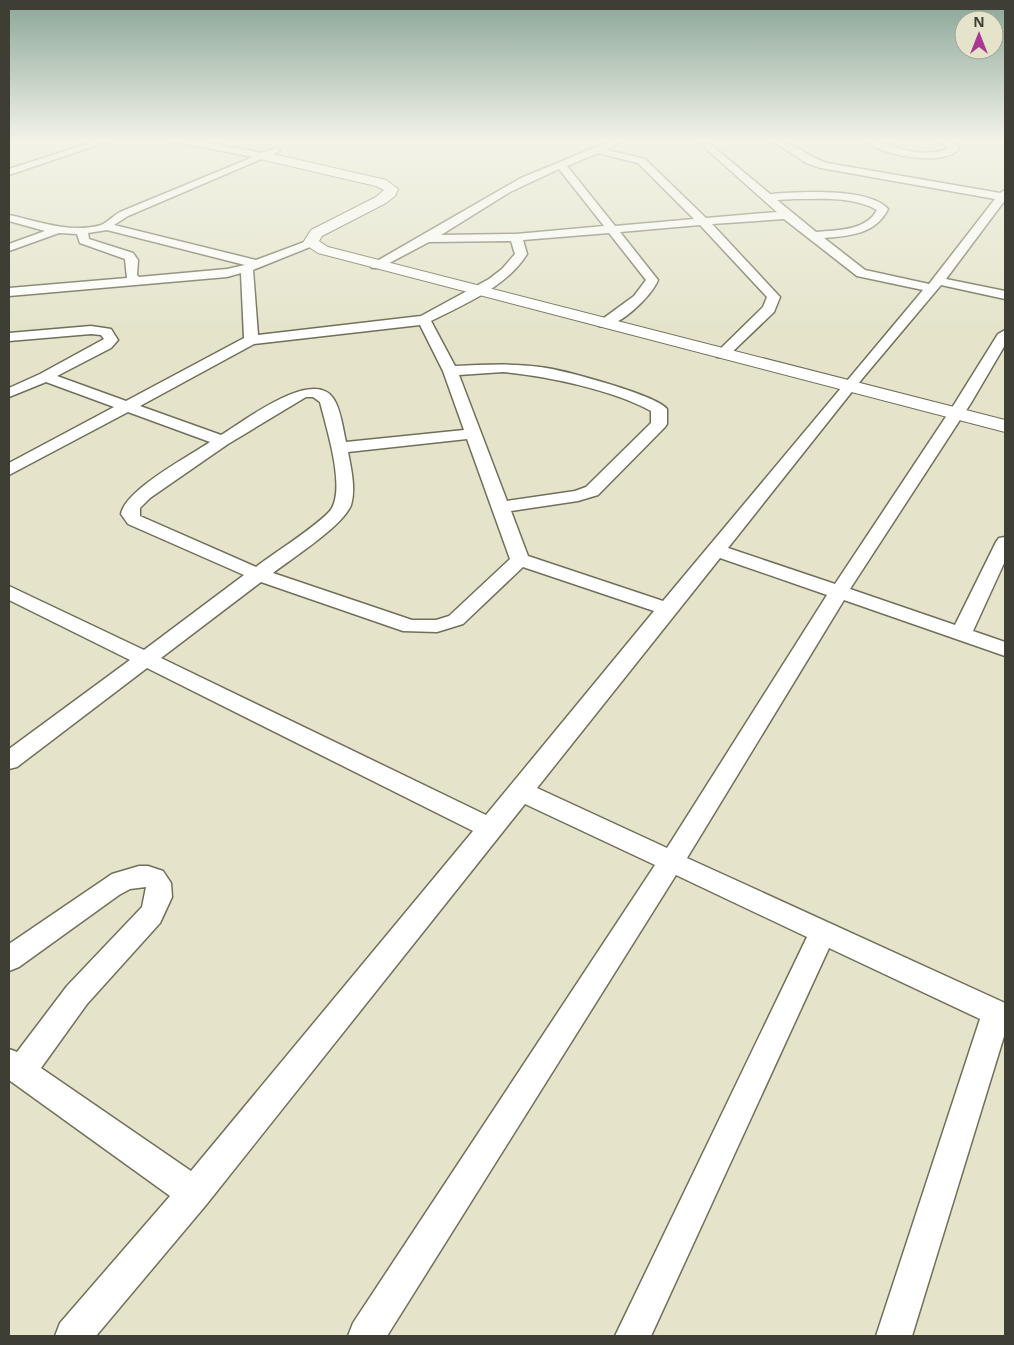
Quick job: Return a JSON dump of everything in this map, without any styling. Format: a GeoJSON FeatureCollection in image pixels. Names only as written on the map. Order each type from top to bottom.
{"type":"FeatureCollection","features":[{"type":"Feature","properties":{"kind":"street"},"geometry":{"type":"LineString","coordinates":[[107,227],[112,221],[124,214],[154,202]]}},
{"type":"Feature","properties":{"kind":"street"},"geometry":{"type":"LineString","coordinates":[[9,292],[227,273],[252,266],[311,244],[316,234],[378,202]]}},
{"type":"Feature","properties":{"kind":"street"},"geometry":{"type":"LineString","coordinates":[[382,263],[340,246],[334,239],[334,234],[397,202]]}},
{"type":"Feature","properties":{"kind":"street"},"geometry":{"type":"LineString","coordinates":[[382,263],[427,239],[489,202]]}},
{"type":"Feature","properties":{"kind":"street"},"geometry":{"type":"LineString","coordinates":[[589,202],[652,280],[645,294],[608,320]]}},
{"type":"Feature","properties":{"kind":"street"},"geometry":{"type":"LineString","coordinates":[[683,202],[774,297],[769,309],[727,350]]}},
{"type":"Feature","properties":{"kind":"street"},"geometry":{"type":"LineString","coordinates":[[773,202],[786,215],[866,275],[1005,295]]}},
{"type":"Feature","properties":{"kind":"street"},"geometry":{"type":"LineString","coordinates":[[815,236],[861,229],[878,217],[883,209],[871,203],[862,202]]}},
{"type":"Feature","properties":{"kind":"street"},"geometry":{"type":"LineString","coordinates":[[73,1336],[194,1193],[852,382],[935,284],[999,202]]}},
{"type":"Feature","properties":{"kind":"street"},"geometry":{"type":"LineString","coordinates":[[427,239],[516,237],[786,215]]}},
{"type":"Feature","properties":{"kind":"street"},"geometry":{"type":"LineString","coordinates":[[9,218],[55,231],[82,231],[107,227],[252,266]]}},
{"type":"Feature","properties":{"kind":"street"},"geometry":{"type":"LineString","coordinates":[[9,248],[55,231]]}},
{"type":"Feature","properties":{"kind":"street"},"geometry":{"type":"LineString","coordinates":[[82,231],[84,241],[129,256],[132,260],[131,275],[136,281]]}},
{"type":"Feature","properties":{"kind":"street"},"geometry":{"type":"LineString","coordinates":[[9,470],[251,340],[424,320],[483,288],[520,259],[520,248],[516,237]]}},
{"type":"Feature","properties":{"kind":"street"},"geometry":{"type":"LineString","coordinates":[[311,244],[323,250],[483,288],[852,382],[960,408],[1005,414]]}},
{"type":"Feature","properties":{"kind":"street"},"geometry":{"type":"LineString","coordinates":[[251,340],[252,266]]}},
{"type":"Feature","properties":{"kind":"street"},"geometry":{"type":"LineString","coordinates":[[424,320],[450,371],[520,560]]}},
{"type":"Feature","properties":{"kind":"street"},"geometry":{"type":"LineString","coordinates":[[9,337],[91,330],[106,332],[111,340],[106,345],[45,377],[9,393]]}},
{"type":"Feature","properties":{"kind":"street"},"geometry":{"type":"LineString","coordinates":[[366,1336],[672,861],[839,592],[960,408],[1005,334]]}},
{"type":"Feature","properties":{"kind":"street"},"geometry":{"type":"LineString","coordinates":[[450,371],[503,368],[541,371],[641,399],[659,410],[659,424],[592,491],[578,496],[501,507]]}},
{"type":"Feature","properties":{"kind":"street"},"geometry":{"type":"LineString","coordinates":[[45,377],[222,441]]}},
{"type":"Feature","properties":{"kind":"street"},"geometry":{"type":"LineString","coordinates":[[9,761],[257,574],[331,520],[339,511],[344,495],[339,448],[327,400],[322,394],[316,392],[301,394],[222,441],[144,494],[131,506],[130,514],[134,520],[257,574],[397,623],[424,627],[456,620],[468,611],[520,560]]}},
{"type":"Feature","properties":{"kind":"street"},"geometry":{"type":"LineString","coordinates":[[960,408],[1005,426]]}},
{"type":"Feature","properties":{"kind":"street"},"geometry":{"type":"LineString","coordinates":[[339,448],[473,434]]}},
{"type":"Feature","properties":{"kind":"street"},"geometry":{"type":"LineString","coordinates":[[962,634],[1005,542]]}},
{"type":"Feature","properties":{"kind":"street"},"geometry":{"type":"LineString","coordinates":[[716,550],[1005,649]]}},
{"type":"Feature","properties":{"kind":"street"},"geometry":{"type":"LineString","coordinates":[[520,560],[668,609]]}},
{"type":"Feature","properties":{"kind":"street"},"geometry":{"type":"LineString","coordinates":[[9,592],[490,828]]}},
{"type":"Feature","properties":{"kind":"street"},"geometry":{"type":"LineString","coordinates":[[520,791],[1001,1015],[894,1336]]}},
{"type":"Feature","properties":{"kind":"street"},"geometry":{"type":"LineString","coordinates":[[9,960],[116,883],[145,876],[155,878],[159,883],[161,890],[159,900],[151,915],[15,1067],[194,1193]]}},
{"type":"Feature","properties":{"kind":"street"},"geometry":{"type":"LineString","coordinates":[[633,1336],[823,932]]}}]}
